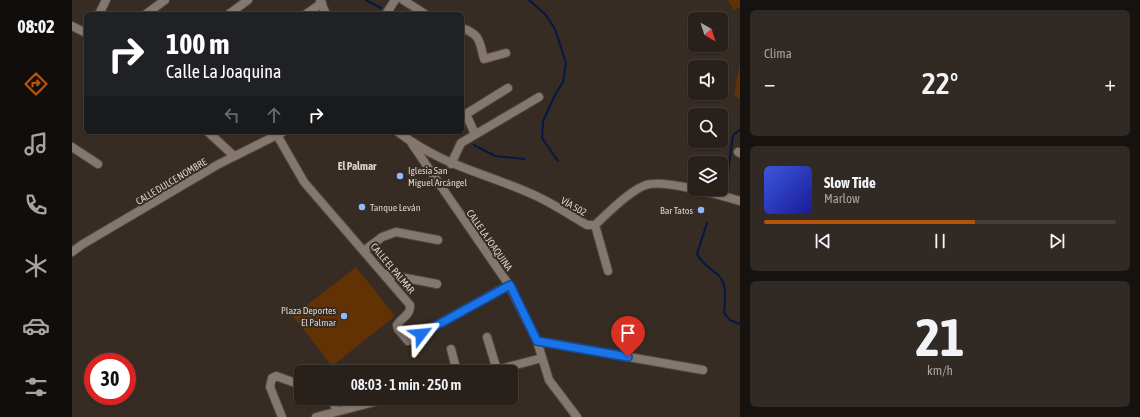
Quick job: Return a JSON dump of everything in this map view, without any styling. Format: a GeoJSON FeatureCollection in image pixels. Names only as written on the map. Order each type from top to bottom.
{"type":"FeatureCollection","features":[{"type":"Feature","properties":{"kind":"street"},"geometry":{"type":"LineString","coordinates":[[99,12],[106,0]]}},
{"type":"Feature","properties":{"kind":"street"},"geometry":{"type":"LineString","coordinates":[[149,12],[165,0]]}},
{"type":"Feature","properties":{"kind":"street"},"geometry":{"type":"LineString","coordinates":[[232,12],[248,0]]}},
{"type":"Feature","properties":{"kind":"street"},"geometry":{"type":"LineString","coordinates":[[387,12],[395,0]]}},
{"type":"Feature","properties":{"kind":"street"},"geometry":{"type":"LineString","coordinates":[[403,0],[422,12]]}},
{"type":"Feature","properties":{"kind":"street"},"geometry":{"type":"LineString","coordinates":[[308,12],[321,2],[325,12]]}},
{"type":"Feature","properties":{"kind":"street"},"geometry":{"type":"LineString","coordinates":[[72,26],[84,32]]}},
{"type":"Feature","properties":{"kind":"street"},"geometry":{"type":"LineString","coordinates":[[464,29],[474,33],[478,38],[484,60],[506,53]]}},
{"type":"Feature","properties":{"kind":"street"},"geometry":{"type":"LineString","coordinates":[[475,134],[466,114],[508,88]]}},
{"type":"Feature","properties":{"kind":"street"},"geometry":{"type":"LineString","coordinates":[[451,164],[461,143],[539,97]]}},
{"type":"Feature","properties":{"kind":"street"},"geometry":{"type":"LineString","coordinates":[[210,134],[234,156]]}},
{"type":"Feature","properties":{"kind":"street","name":"CALLE DULCE NOMBRE"},"geometry":{"type":"LineString","coordinates":[[72,252],[83,244],[234,156],[280,134]]}},
{"type":"Feature","properties":{"kind":"street","name":"CALLE EL PALMAR"},"geometry":{"type":"LineString","coordinates":[[280,134],[304,182],[365,250],[410,304],[408,314],[397,325],[398,329],[408,341],[510,285]]}},
{"type":"Feature","properties":{"kind":"street","name":"VÍA 502"},"geometry":{"type":"LineString","coordinates":[[401,134],[411,142],[451,164],[534,195],[587,225],[594,225],[626,198],[646,185],[675,185],[740,201]]}},
{"type":"Feature","properties":{"kind":"street","name":"CALLE LA JOAQUINA"},"geometry":{"type":"LineString","coordinates":[[411,142],[510,285],[537,341],[554,389],[577,417]]}},
{"type":"Feature","properties":{"kind":"street"},"geometry":{"type":"LineString","coordinates":[[72,147],[98,164]]}},
{"type":"Feature","properties":{"kind":"street"},"geometry":{"type":"LineString","coordinates":[[594,225],[608,271]]}},
{"type":"Feature","properties":{"kind":"street"},"geometry":{"type":"LineString","coordinates":[[365,250],[382,237],[396,232],[438,240]]}},
{"type":"Feature","properties":{"kind":"street"},"geometry":{"type":"LineString","coordinates":[[385,274],[437,284]]}},
{"type":"Feature","properties":{"kind":"street"},"geometry":{"type":"LineString","coordinates":[[487,337],[492,365]]}},
{"type":"Feature","properties":{"kind":"street"},"geometry":{"type":"LineString","coordinates":[[537,341],[703,370]]}},
{"type":"Feature","properties":{"kind":"street"},"geometry":{"type":"LineString","coordinates":[[451,349],[456,365]]}},
{"type":"Feature","properties":{"kind":"street"},"geometry":{"type":"LineString","coordinates":[[516,365],[542,358]]}},
{"type":"Feature","properties":{"kind":"street"},"geometry":{"type":"LineString","coordinates":[[282,417],[270,387],[272,378],[276,376],[294,382]]}},
{"type":"Feature","properties":{"kind":"street"},"geometry":{"type":"LineString","coordinates":[[334,405],[338,411]]}},
{"type":"Feature","properties":{"kind":"street"},"geometry":{"type":"LineString","coordinates":[[316,417],[362,405]]}},
{"type":"Feature","properties":{"kind":"shaded area"},"geometry":{"type":"Polygon","coordinates":[[[728,0],[740,0],[740,7],[734,10],[728,0]]]}},
{"type":"Feature","properties":{"kind":"shaded area"},"geometry":{"type":"Polygon","coordinates":[[[740,63],[740,99],[734,95],[740,63]]]}},
{"type":"Feature","properties":{"kind":"shaded area","name":"Plaza Deportes El Palmar"},"geometry":{"type":"Polygon","coordinates":[[[356,267],[395,316],[333,365],[331,365],[293,316],[356,267]]]}},
{"type":"Feature","properties":{"kind":"waterway"},"geometry":{"type":"LineString","coordinates":[[366,0],[381,8]]}},
{"type":"Feature","properties":{"kind":"waterway"},"geometry":{"type":"LineString","coordinates":[[529,0],[545,14],[555,29],[566,63],[563,82],[543,121],[542,138],[558,161]]}},
{"type":"Feature","properties":{"kind":"waterway"},"geometry":{"type":"LineString","coordinates":[[728,173],[733,135],[740,130]]}},
{"type":"Feature","properties":{"kind":"waterway"},"geometry":{"type":"LineString","coordinates":[[474,145],[495,156],[524,159]]}},
{"type":"Feature","properties":{"kind":"waterway"},"geometry":{"type":"LineString","coordinates":[[707,223],[697,254],[703,263],[717,274],[723,282],[725,292],[724,313],[730,320],[740,324]]}},
{"type":"Feature","properties":{"kind":"place","name":"Iglesia San Miguel Arcángel"},"geometry":{"type":"Point","coordinates":[400,176]}},
{"type":"Feature","properties":{"kind":"place","name":"Tanque Leván"},"geometry":{"type":"Point","coordinates":[362,207]}},
{"type":"Feature","properties":{"kind":"place","name":"Bar Tatos"},"geometry":{"type":"Point","coordinates":[701,210]}},
{"type":"Feature","properties":{"kind":"place","name":"Plaza Deportes El Palmar"},"geometry":{"type":"Point","coordinates":[344,316]}},
{"type":"Feature","properties":{"kind":"district","name":"El Palmar"},"geometry":{"type":"Point","coordinates":[357,166]}},
{"type":"Feature","properties":{"kind":"route"},"geometry":{"type":"LineString","coordinates":[[421,334],[510,285],[537,341],[628,357]]}}]}
